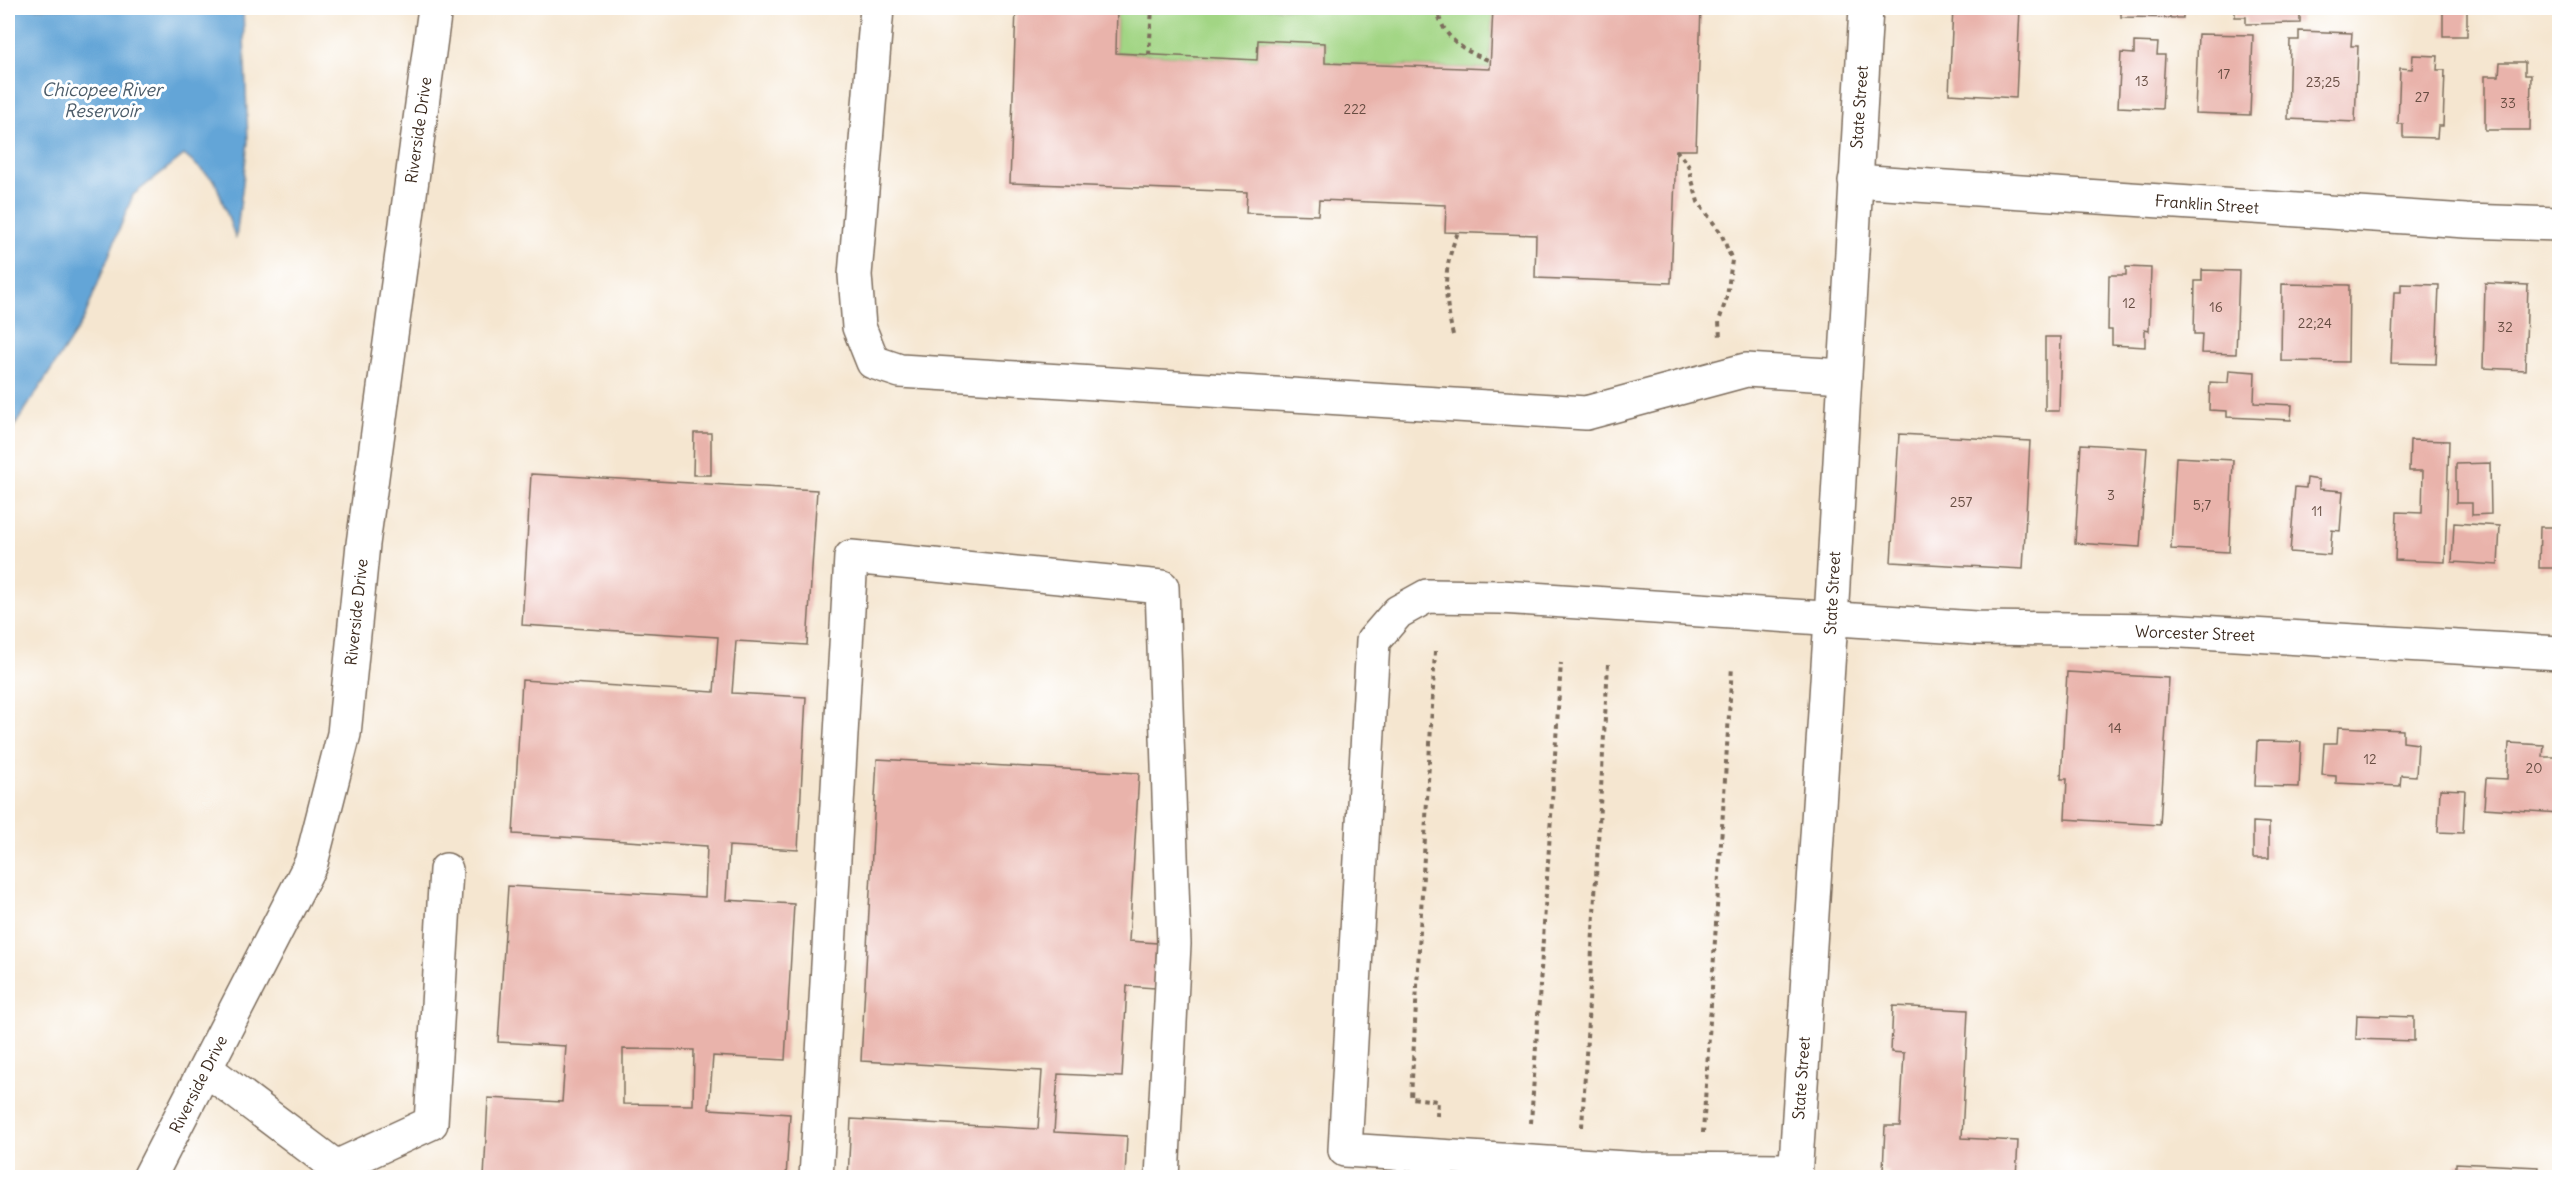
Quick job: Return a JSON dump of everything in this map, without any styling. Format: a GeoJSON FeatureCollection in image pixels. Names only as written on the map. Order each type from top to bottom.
{"type":"FeatureCollection","features":[{"type":"Feature","properties":{"kind":"street","name":"Riverside Drive"},"geometry":{"type":"LineString","coordinates":[[149,1178],[311,863],[344,734],[363,544],[435,8]]}},
{"type":"Feature","properties":{"kind":"street"},"geometry":{"type":"LineString","coordinates":[[877,8],[855,275],[860,327],[873,362],[900,371],[1586,413],[1746,370],[1844,376]]}},
{"type":"Feature","properties":{"kind":"street","name":"State Street"},"geometry":{"type":"LineString","coordinates":[[1795,1174],[1831,619],[1866,8]]}},
{"type":"Feature","properties":{"kind":"street","name":"Franklin Street"},"geometry":{"type":"LineString","coordinates":[[1855,181],[2466,221],[2559,224]]}},
{"type":"Feature","properties":{"kind":"street"},"geometry":{"type":"LineString","coordinates":[[816,1178],[850,557],[1162,586],[1174,944],[1162,1178]]}},
{"type":"Feature","properties":{"kind":"street","name":"Worcester Street"},"geometry":{"type":"LineString","coordinates":[[1470,1168],[1346,1150],[1373,641],[1398,612],[1427,596],[1501,597],[1976,628],[2165,630],[2559,652]]}},
{"type":"Feature","properties":{"kind":"street"},"geometry":{"type":"LineString","coordinates":[[206,1069],[336,1172],[431,1123],[447,870]]}},
{"type":"Feature","properties":{"kind":"street"},"geometry":{"type":"LineString","coordinates":[[1470,1168],[1639,1173],[1700,1169],[1795,1174]]}},
{"type":"Feature","properties":{"kind":"path"},"geometry":{"type":"LineString","coordinates":[[1149,55],[1152,8]]}},
{"type":"Feature","properties":{"kind":"path"},"geometry":{"type":"LineString","coordinates":[[1437,8],[1443,29],[1449,36],[1477,56],[1491,61]]}},
{"type":"Feature","properties":{"kind":"path"},"geometry":{"type":"LineString","coordinates":[[1676,150],[1688,165],[1698,202],[1720,233],[1732,260],[1727,297],[1719,321],[1721,344]]}},
{"type":"Feature","properties":{"kind":"path"},"geometry":{"type":"LineString","coordinates":[[1454,334],[1446,303],[1444,282],[1448,261],[1458,232]]}},
{"type":"Feature","properties":{"kind":"path"},"geometry":{"type":"LineString","coordinates":[[1435,651],[1411,1098],[1438,1101],[1439,1115]]}},
{"type":"Feature","properties":{"kind":"path"},"geometry":{"type":"LineString","coordinates":[[1531,1123],[1561,663]]}},
{"type":"Feature","properties":{"kind":"path"},"geometry":{"type":"LineString","coordinates":[[1581,1127],[1608,664]]}},
{"type":"Feature","properties":{"kind":"path"},"geometry":{"type":"LineString","coordinates":[[1700,1169],[1732,666]]}},
{"type":"Feature","properties":{"kind":"green space"},"geometry":{"type":"Polygon","coordinates":[[[1117,8],[1493,8],[1490,69],[1325,63],[1325,43],[1258,40],[1257,60],[1116,53],[1117,8]]]}},
{"type":"Feature","properties":{"kind":"water","name":"Chicopee River Reservoir"},"geometry":{"type":"Polygon","coordinates":[[[8,8],[243,8],[248,142],[236,239],[215,181],[184,155],[133,195],[83,321],[8,436],[8,8]]]}},
{"type":"Feature","properties":{"kind":"building"},"geometry":{"type":"Polygon","coordinates":[[[1016,8],[1117,8],[1116,53],[1257,60],[1258,40],[1325,43],[1325,63],[1490,69],[1493,8],[1701,8],[1696,150],[1676,150],[1671,283],[1535,278],[1536,235],[1445,232],[1446,205],[1319,200],[1318,215],[1246,213],[1247,192],[1010,183],[1016,8]]]}},
{"type":"Feature","properties":{"kind":"building"},"geometry":{"type":"Polygon","coordinates":[[[1953,8],[2020,8],[2016,98],[1949,94],[1953,8]]]}},
{"type":"Feature","properties":{"kind":"building"},"geometry":{"type":"Polygon","coordinates":[[[2121,8],[2183,8],[2183,18],[2121,17],[2121,8]]]}},
{"type":"Feature","properties":{"kind":"building"},"geometry":{"type":"Polygon","coordinates":[[[2235,8],[2300,8],[2300,23],[2246,24],[2246,17],[2235,17],[2235,8]]]}},
{"type":"Feature","properties":{"kind":"building"},"geometry":{"type":"Polygon","coordinates":[[[2443,8],[2467,8],[2467,36],[2443,36],[2443,8]]]}},
{"type":"Feature","properties":{"kind":"building"},"geometry":{"type":"Polygon","coordinates":[[[2299,31],[2352,33],[2351,46],[2358,46],[2355,122],[2288,119],[2290,40],[2299,40],[2299,31]]]}},
{"type":"Feature","properties":{"kind":"building"},"geometry":{"type":"Polygon","coordinates":[[[2198,34],[2253,35],[2250,115],[2195,113],[2198,34]]]}},
{"type":"Feature","properties":{"kind":"building"},"geometry":{"type":"Polygon","coordinates":[[[2134,42],[2158,43],[2157,55],[2165,55],[2162,109],[2118,107],[2121,53],[2134,54],[2134,42]]]}},
{"type":"Feature","properties":{"kind":"building"},"geometry":{"type":"Polygon","coordinates":[[[2413,55],[2438,56],[2437,70],[2445,70],[2443,126],[2438,126],[2437,138],[2403,137],[2403,124],[2398,124],[2400,68],[2412,69],[2413,55]]]}},
{"type":"Feature","properties":{"kind":"building"},"geometry":{"type":"Polygon","coordinates":[[[2500,62],[2525,62],[2525,75],[2531,75],[2530,130],[2485,130],[2485,76],[2499,76],[2500,62]]]}},
{"type":"Feature","properties":{"kind":"building"},"geometry":{"type":"Polygon","coordinates":[[[2126,267],[2151,268],[2149,331],[2145,330],[2145,347],[2112,345],[2112,330],[2108,330],[2109,275],[2126,275],[2126,267]]]}},
{"type":"Feature","properties":{"kind":"building"},"geometry":{"type":"Polygon","coordinates":[[[2202,270],[2239,271],[2236,354],[2201,353],[2202,334],[2194,334],[2195,281],[2202,281],[2202,270]]]}},
{"type":"Feature","properties":{"kind":"building"},"geometry":{"type":"Polygon","coordinates":[[[2485,283],[2528,285],[2525,370],[2483,368],[2485,283]]]}},
{"type":"Feature","properties":{"kind":"building"},"geometry":{"type":"Polygon","coordinates":[[[2282,284],[2349,285],[2348,362],[2281,361],[2282,284]]]}},
{"type":"Feature","properties":{"kind":"building"},"geometry":{"type":"Polygon","coordinates":[[[2401,284],[2439,285],[2436,364],[2391,363],[2394,292],[2401,292],[2401,284]]]}},
{"type":"Feature","properties":{"kind":"building"},"geometry":{"type":"Polygon","coordinates":[[[2045,337],[2061,337],[2059,411],[2045,411],[2045,337]]]}},
{"type":"Feature","properties":{"kind":"building"},"geometry":{"type":"Polygon","coordinates":[[[2229,370],[2255,372],[2254,403],[2292,405],[2291,420],[2227,417],[2227,411],[2209,410],[2210,382],[2228,383],[2229,370]]]}},
{"type":"Feature","properties":{"kind":"building"},"geometry":{"type":"Polygon","coordinates":[[[694,433],[711,433],[711,475],[693,475],[694,433]]]}},
{"type":"Feature","properties":{"kind":"building"},"geometry":{"type":"Polygon","coordinates":[[[1899,434],[2030,441],[2023,569],[1891,562],[1899,434]]]}},
{"type":"Feature","properties":{"kind":"building"},"geometry":{"type":"Polygon","coordinates":[[[2410,440],[2449,441],[2445,562],[2395,560],[2397,512],[2422,513],[2423,471],[2409,471],[2410,440]]]}},
{"type":"Feature","properties":{"kind":"building"},"geometry":{"type":"Polygon","coordinates":[[[2081,444],[2147,448],[2140,547],[2075,543],[2081,444]]]}},
{"type":"Feature","properties":{"kind":"building"},"geometry":{"type":"Polygon","coordinates":[[[2176,457],[2233,460],[2229,552],[2171,549],[2176,457]]]}},
{"type":"Feature","properties":{"kind":"building"},"geometry":{"type":"Polygon","coordinates":[[[2490,463],[2491,514],[2472,515],[2472,503],[2456,503],[2456,464],[2490,463]]]}},
{"type":"Feature","properties":{"kind":"building"},"geometry":{"type":"Polygon","coordinates":[[[531,474],[817,490],[807,645],[736,641],[732,693],[806,697],[798,850],[729,846],[726,900],[794,904],[785,1060],[713,1056],[709,1109],[790,1114],[786,1178],[484,1178],[488,1098],[562,1102],[566,1046],[498,1042],[508,886],[705,897],[707,846],[513,834],[522,680],[714,692],[718,637],[522,625],[531,474]],[[623,1049],[623,1104],[693,1105],[694,1050],[623,1049]]]}},
{"type":"Feature","properties":{"kind":"building"},"geometry":{"type":"Polygon","coordinates":[[[2307,478],[2319,480],[2319,489],[2343,491],[2340,531],[2332,530],[2330,555],[2290,552],[2295,487],[2306,488],[2307,478]]]}},
{"type":"Feature","properties":{"kind":"building"},"geometry":{"type":"Polygon","coordinates":[[[2454,523],[2500,526],[2498,565],[2452,562],[2454,523]]]}},
{"type":"Feature","properties":{"kind":"building"},"geometry":{"type":"Polygon","coordinates":[[[2540,527],[2560,527],[2560,568],[2539,568],[2540,527]]]}},
{"type":"Feature","properties":{"kind":"building"},"geometry":{"type":"Polygon","coordinates":[[[2067,672],[2169,678],[2160,825],[2065,819],[2067,779],[2061,779],[2067,672]]]}},
{"type":"Feature","properties":{"kind":"building"},"geometry":{"type":"Polygon","coordinates":[[[2338,727],[2403,730],[2403,742],[2418,744],[2416,776],[2401,775],[2400,786],[2336,783],[2336,776],[2322,775],[2324,743],[2337,743],[2338,727]]]}},
{"type":"Feature","properties":{"kind":"building"},"geometry":{"type":"Polygon","coordinates":[[[2257,741],[2301,742],[2299,787],[2255,786],[2257,741]]]}},
{"type":"Feature","properties":{"kind":"building"},"geometry":{"type":"Polygon","coordinates":[[[2509,743],[2544,745],[2543,757],[2560,757],[2560,813],[2484,808],[2486,778],[2507,779],[2509,743]]]}},
{"type":"Feature","properties":{"kind":"building"},"geometry":{"type":"Polygon","coordinates":[[[877,759],[1139,773],[1129,941],[1157,943],[1155,988],[1127,986],[1122,1077],[1058,1074],[1054,1132],[1127,1136],[1125,1178],[848,1178],[851,1119],[1038,1129],[1042,1071],[861,1061],[877,759]]]}},
{"type":"Feature","properties":{"kind":"building"},"geometry":{"type":"Polygon","coordinates":[[[2440,789],[2465,790],[2463,833],[2438,832],[2440,789]]]}},
{"type":"Feature","properties":{"kind":"building"},"geometry":{"type":"Polygon","coordinates":[[[2253,822],[2269,823],[2269,858],[2253,858],[2253,822]]]}},
{"type":"Feature","properties":{"kind":"building"},"geometry":{"type":"Polygon","coordinates":[[[1893,1006],[1968,1010],[1962,1138],[2018,1141],[2016,1178],[1888,1178],[1889,1171],[1883,1171],[1885,1126],[1900,1126],[1904,1053],[1891,1052],[1893,1006]]]}},
{"type":"Feature","properties":{"kind":"building"},"geometry":{"type":"Polygon","coordinates":[[[2357,1015],[2414,1017],[2414,1041],[2356,1039],[2357,1015]]]}},
{"type":"Feature","properties":{"kind":"building"},"geometry":{"type":"Polygon","coordinates":[[[2456,1163],[2538,1167],[2537,1178],[2456,1178],[2456,1163]]]}}]}
